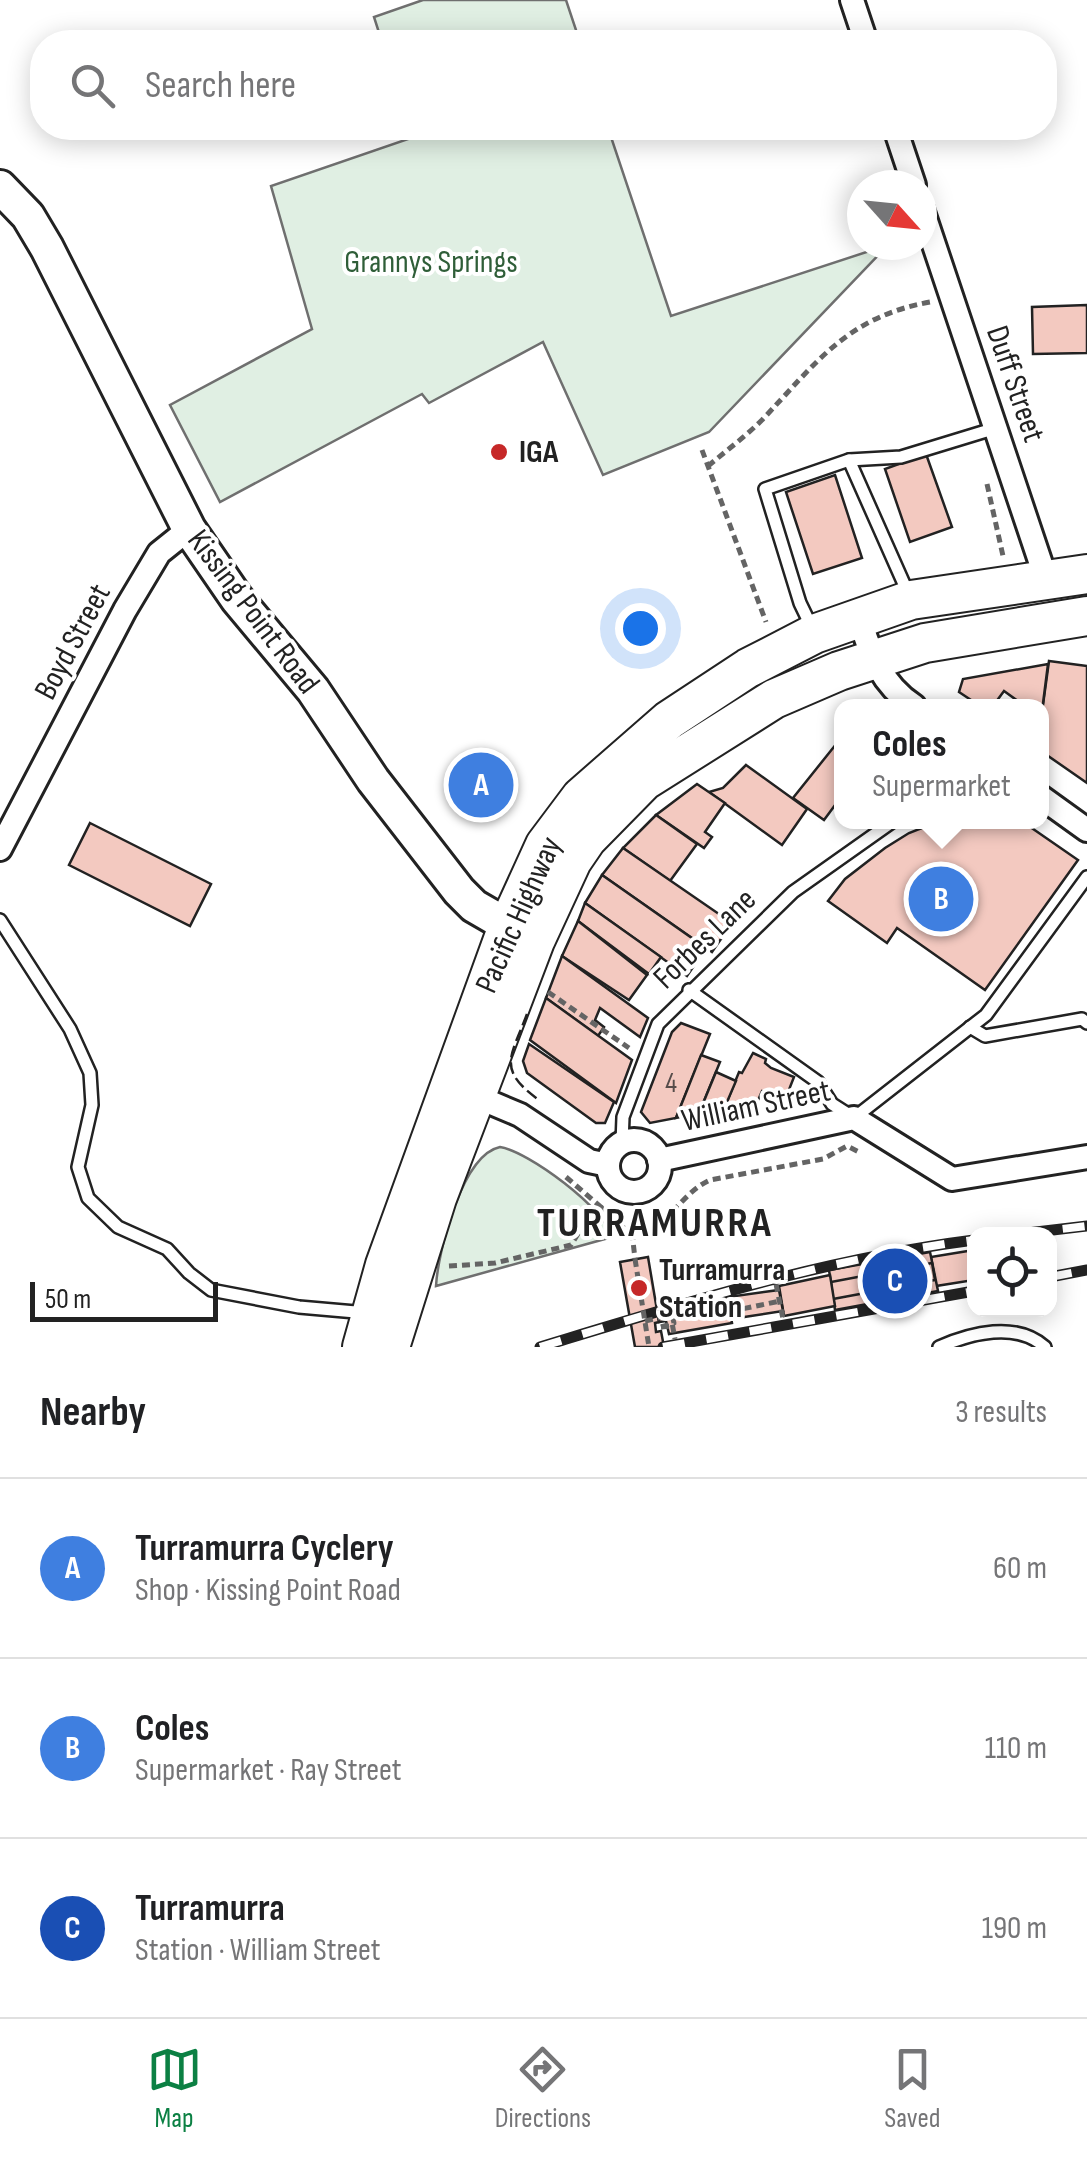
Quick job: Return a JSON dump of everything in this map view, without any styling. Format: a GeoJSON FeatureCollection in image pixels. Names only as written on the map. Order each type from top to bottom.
{"type":"FeatureCollection","features":[{"type":"Feature","properties":{"kind":"highway","name":"Pacific Highway"},"geometry":{"type":"LineString","coordinates":[[377,1333],[437,1198],[475,1096],[545,844],[581,797],[669,720],[748,668],[814,634],[911,600],[1087,574]]}},
{"type":"Feature","properties":{"kind":"highway","name":"Pacific Highway"},"geometry":{"type":"LineString","coordinates":[[377,1333],[424,1153],[521,934],[587,839],[644,781],[774,699],[839,671],[925,644],[1087,616]]}},
{"type":"Feature","properties":{"kind":"main road","name":"Kissing Point Road"},"geometry":{"type":"LineString","coordinates":[[0,187],[28,216],[47,248],[188,529],[238,599],[313,690],[372,780],[437,866],[474,906],[521,934]]}},
{"type":"Feature","properties":{"kind":"street"},"geometry":{"type":"LineString","coordinates":[[852,0],[862,30]]}},
{"type":"Feature","properties":{"kind":"street"},"geometry":{"type":"LineString","coordinates":[[899,140],[909,170]]}},
{"type":"Feature","properties":{"kind":"street","name":"Duff Street"},"geometry":{"type":"LineString","coordinates":[[937,253],[1046,579]]}},
{"type":"Feature","properties":{"kind":"street","name":"Boyd Street"},"geometry":{"type":"LineString","coordinates":[[0,848],[125,610],[159,553],[188,529]]}},
{"type":"Feature","properties":{"kind":"street"},"geometry":{"type":"LineString","coordinates":[[858,616],[872,661],[903,699]]}},
{"type":"Feature","properties":{"kind":"street"},"geometry":{"type":"LineString","coordinates":[[1049,803],[1087,830]]}},
{"type":"Feature","properties":{"kind":"street"},"geometry":{"type":"LineString","coordinates":[[475,1096],[520,1115],[589,1161],[608,1165]]}},
{"type":"Feature","properties":{"kind":"street","name":"William Street"},"geometry":{"type":"LineString","coordinates":[[659,1160],[854,1118],[952,1180],[1087,1156]]}},
{"type":"Feature","properties":{"kind":"street"},"geometry":{"type":"LineString","coordinates":[[644,1142],[659,1160],[654,1182],[636,1192],[616,1185],[608,1165],[612,1152],[622,1143],[644,1142]]}},
{"type":"Feature","properties":{"kind":"lane"},"geometry":{"type":"LineString","coordinates":[[814,634],[800,603],[765,489],[849,460],[901,457],[996,428]]}},
{"type":"Feature","properties":{"kind":"lane"},"geometry":{"type":"LineString","coordinates":[[849,460],[911,600]]}},
{"type":"Feature","properties":{"kind":"lane","name":"Forbes Lane"},"geometry":{"type":"LineString","coordinates":[[622,1143],[623,1117],[658,1024],[793,892],[882,829]]}},
{"type":"Feature","properties":{"kind":"lane"},"geometry":{"type":"LineString","coordinates":[[690,990],[818,1082],[832,1104],[854,1118],[986,1016],[1087,877]]}},
{"type":"Feature","properties":{"kind":"lane"},"geometry":{"type":"LineString","coordinates":[[0,920],[70,1028],[90,1073],[92,1105],[78,1167],[88,1198],[118,1227],[167,1248],[210,1290],[299,1307],[377,1333]]}},
{"type":"Feature","properties":{"kind":"lane"},"geometry":{"type":"LineString","coordinates":[[970,1026],[985,1036],[1082,1020],[1087,1023]]}},
{"type":"Feature","properties":{"kind":"lane"},"geometry":{"type":"LineString","coordinates":[[939,1347],[974,1335],[1009,1332],[1038,1340],[1046,1347]]}},
{"type":"Feature","properties":{"kind":"path"},"geometry":{"type":"LineString","coordinates":[[708,466],[758,424],[830,346],[863,323],[930,301]]}},
{"type":"Feature","properties":{"kind":"path"},"geometry":{"type":"LineString","coordinates":[[702,450],[766,622]]}},
{"type":"Feature","properties":{"kind":"path"},"geometry":{"type":"LineString","coordinates":[[540,986],[644,1059]]}},
{"type":"Feature","properties":{"kind":"path"},"geometry":{"type":"LineString","coordinates":[[562,1174],[616,1223],[632,1232],[650,1232],[710,1180],[824,1159],[848,1146],[874,1160]]}},
{"type":"Feature","properties":{"kind":"path"},"geometry":{"type":"LineString","coordinates":[[447,1266],[495,1263],[571,1246],[586,1221],[602,1208]]}},
{"type":"Feature","properties":{"kind":"path"},"geometry":{"type":"LineString","coordinates":[[632,1232],[649,1347]]}},
{"type":"Feature","properties":{"kind":"path"},"geometry":{"type":"LineString","coordinates":[[776,1284],[784,1319]]}},
{"type":"Feature","properties":{"kind":"path"},"geometry":{"type":"LineString","coordinates":[[644,1321],[671,1314],[718,1314],[780,1301]]}},
{"type":"Feature","properties":{"kind":"path"},"geometry":{"type":"LineString","coordinates":[[671,1314],[676,1338]]}},
{"type":"Feature","properties":{"kind":"path"},"geometry":{"type":"LineString","coordinates":[[671,1314],[674,1324],[661,1327],[672,1326]]}},
{"type":"Feature","properties":{"kind":"green space"},"geometry":{"type":"Polygon","coordinates":[[[423,0],[566,0],[576,30],[378,30],[374,17],[423,0]]]}},
{"type":"Feature","properties":{"kind":"green space","name":"Grannys Springs"},"geometry":{"type":"Polygon","coordinates":[[[405,140],[612,140],[671,316],[847,258],[874,260],[709,432],[603,475],[543,342],[429,403],[422,394],[220,502],[170,405],[312,329],[271,186],[405,140]]]}},
{"type":"Feature","properties":{"kind":"green space"},"geometry":{"type":"Polygon","coordinates":[[[500,1147],[528,1159],[564,1183],[596,1212],[612,1237],[436,1286],[454,1206],[474,1167],[500,1147]]]}},
{"type":"Feature","properties":{"kind":"building"},"geometry":{"type":"Polygon","coordinates":[[[1087,305],[1087,353],[1033,354],[1032,307],[1087,305]]]}},
{"type":"Feature","properties":{"kind":"building"},"geometry":{"type":"Polygon","coordinates":[[[926,454],[952,527],[910,542],[885,469],[926,454]]]}},
{"type":"Feature","properties":{"kind":"building"},"geometry":{"type":"Polygon","coordinates":[[[835,475],[862,558],[813,574],[786,492],[835,475]]]}},
{"type":"Feature","properties":{"kind":"building"},"geometry":{"type":"Polygon","coordinates":[[[1049,661],[1087,666],[1087,783],[1049,757],[1049,699],[1044,699],[1049,661]]]}},
{"type":"Feature","properties":{"kind":"building"},"geometry":{"type":"Polygon","coordinates":[[[1048,664],[1044,699],[1015,699],[1004,691],[998,699],[970,699],[959,692],[963,679],[1048,664]]]}},
{"type":"Feature","properties":{"kind":"building"},"geometry":{"type":"Polygon","coordinates":[[[834,747],[834,806],[824,820],[793,798],[834,747]]]}},
{"type":"Feature","properties":{"kind":"building"},"geometry":{"type":"Polygon","coordinates":[[[746,765],[807,809],[782,845],[709,792],[723,788],[746,765]]]}},
{"type":"Feature","properties":{"kind":"building"},"geometry":{"type":"Polygon","coordinates":[[[697,784],[725,803],[705,832],[712,837],[704,848],[656,815],[697,784]]]}},
{"type":"Feature","properties":{"kind":"building"},"geometry":{"type":"Polygon","coordinates":[[[656,815],[697,844],[670,881],[623,848],[656,815]]]}},
{"type":"Feature","properties":{"kind":"building"},"geometry":{"type":"Polygon","coordinates":[[[90,823],[211,884],[190,926],[69,865],[90,823]]]}},
{"type":"Feature","properties":{"kind":"building"},"geometry":{"type":"Polygon","coordinates":[[[919,829],[1033,829],[1078,860],[985,990],[897,928],[887,943],[828,901],[845,879],[919,829]]]}},
{"type":"Feature","properties":{"kind":"building"},"geometry":{"type":"Polygon","coordinates":[[[623,848],[732,923],[712,952],[602,875],[623,848]]]}},
{"type":"Feature","properties":{"kind":"building"},"geometry":{"type":"Polygon","coordinates":[[[602,875],[706,948],[687,976],[585,903],[602,875]]]}},
{"type":"Feature","properties":{"kind":"building"},"geometry":{"type":"Polygon","coordinates":[[[585,903],[661,957],[649,974],[578,921],[585,903]]]}},
{"type":"Feature","properties":{"kind":"building"},"geometry":{"type":"Polygon","coordinates":[[[578,921],[647,975],[629,1000],[562,956],[578,921]]]}},
{"type":"Feature","properties":{"kind":"building"},"geometry":{"type":"Polygon","coordinates":[[[562,956],[648,1018],[640,1037],[600,1008],[595,1020],[604,1027],[598,1036],[546,998],[562,956]]]}},
{"type":"Feature","properties":{"kind":"building"},"geometry":{"type":"Polygon","coordinates":[[[546,998],[632,1060],[616,1103],[530,1040],[546,998]]]}},
{"type":"Feature","properties":{"kind":"building"},"geometry":{"type":"Polygon","coordinates":[[[681,1023],[710,1034],[676,1118],[650,1123],[641,1112],[672,1032],[681,1023]]]}},
{"type":"Feature","properties":{"kind":"building"},"geometry":{"type":"Polygon","coordinates":[[[529,1044],[614,1102],[605,1123],[596,1123],[527,1073],[523,1061],[529,1044]]]}},
{"type":"Feature","properties":{"kind":"building"},"geometry":{"type":"Polygon","coordinates":[[[753,1053],[766,1059],[771,1068],[794,1077],[785,1100],[762,1091],[756,1105],[744,1101],[741,1107],[724,1109],[739,1072],[742,1073],[753,1053]]]}},
{"type":"Feature","properties":{"kind":"building"},"geometry":{"type":"Polygon","coordinates":[[[701,1055],[720,1062],[699,1114],[676,1118],[701,1055]]]}},
{"type":"Feature","properties":{"kind":"building"},"geometry":{"type":"Polygon","coordinates":[[[716,1072],[736,1081],[724,1109],[704,1101],[716,1072]]]}},
{"type":"Feature","properties":{"kind":"building"},"geometry":{"type":"Polygon","coordinates":[[[967,1251],[967,1281],[936,1286],[931,1257],[967,1251]]]}},
{"type":"Feature","properties":{"kind":"building"},"geometry":{"type":"Polygon","coordinates":[[[930,1252],[938,1291],[835,1310],[829,1270],[930,1252]]]}},
{"type":"Feature","properties":{"kind":"building","name":"Turramurra Station"},"geometry":{"type":"Polygon","coordinates":[[[648,1257],[659,1322],[655,1323],[656,1332],[661,1331],[664,1347],[635,1347],[620,1262],[648,1257]]]}},
{"type":"Feature","properties":{"kind":"building"},"geometry":{"type":"Polygon","coordinates":[[[932,1263],[935,1280],[833,1299],[831,1282],[932,1263]]]}},
{"type":"Feature","properties":{"kind":"building"},"geometry":{"type":"Polygon","coordinates":[[[830,1275],[835,1306],[784,1316],[779,1286],[830,1275]]]}},
{"type":"Feature","properties":{"kind":"building"},"geometry":{"type":"Polygon","coordinates":[[[779,1290],[783,1311],[731,1319],[728,1297],[779,1290]]]}},
{"type":"Feature","properties":{"kind":"building","name":"Turramurra Station"},"geometry":{"type":"Polygon","coordinates":[[[728,1297],[732,1323],[669,1334],[666,1321],[659,1322],[658,1313],[728,1297]]]}},
{"type":"Feature","properties":{"kind":"railway"},"geometry":{"type":"LineString","coordinates":[[1057,1230],[1087,1226]]}},
{"type":"Feature","properties":{"kind":"railway"},"geometry":{"type":"LineString","coordinates":[[540,1347],[809,1271],[967,1241]]}},
{"type":"Feature","properties":{"kind":"railway"},"geometry":{"type":"LineString","coordinates":[[1057,1276],[1087,1270]]}},
{"type":"Feature","properties":{"kind":"railway"},"geometry":{"type":"LineString","coordinates":[[663,1347],[967,1292]]}},
{"type":"Feature","properties":{"kind":"fence"},"geometry":{"type":"LineString","coordinates":[[527,1014],[512,1052],[512,1071],[539,1100]]}},
{"type":"Feature","properties":{"kind":"place","name":"IGA"},"geometry":{"type":"Point","coordinates":[499,452]}},
{"type":"Feature","properties":{"kind":"place","name":"Turramurra Cyclery"},"geometry":{"type":"Point","coordinates":[481,785]}},
{"type":"Feature","properties":{"kind":"place","name":"Coles"},"geometry":{"type":"Point","coordinates":[941,899]}},
{"type":"Feature","properties":{"kind":"place","name":"Turramurra"},"geometry":{"type":"Point","coordinates":[895,1281]}},
{"type":"Feature","properties":{"kind":"place","name":"Turramurra Station"},"geometry":{"type":"Point","coordinates":[639,1288]}},
{"type":"Feature","properties":{"kind":"district","name":"TURRAMURRA"},"geometry":{"type":"Point","coordinates":[655,1223]}}]}
